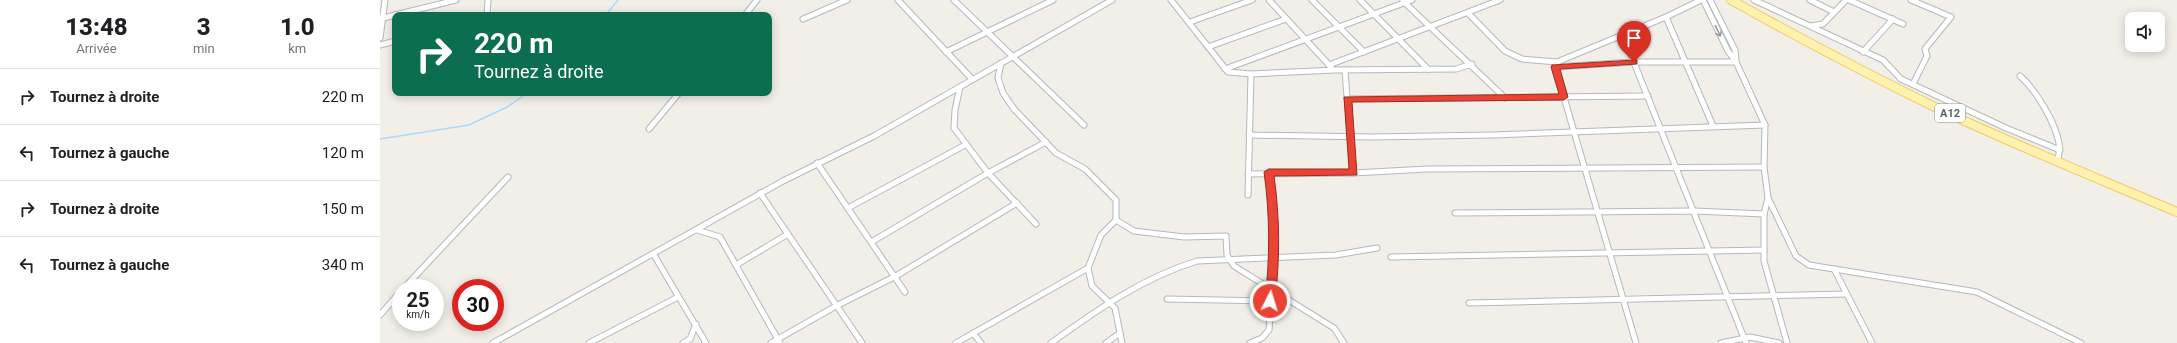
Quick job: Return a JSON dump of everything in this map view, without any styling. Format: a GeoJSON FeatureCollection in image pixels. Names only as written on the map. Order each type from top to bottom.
{"type":"FeatureCollection","features":[{"type":"Feature","properties":{"kind":"main road","name":"A12"},"geometry":{"type":"LineString","coordinates":[[1731,0],[1868,74],[2057,162],[2177,212]]}},
{"type":"Feature","properties":{"kind":"street"},"geometry":{"type":"LineString","coordinates":[[380,38],[381,18],[385,0]]}},
{"type":"Feature","properties":{"kind":"street"},"geometry":{"type":"LineString","coordinates":[[407,12],[456,0]]}},
{"type":"Feature","properties":{"kind":"street"},"geometry":{"type":"LineString","coordinates":[[487,12],[488,0]]}},
{"type":"Feature","properties":{"kind":"street"},"geometry":{"type":"LineString","coordinates":[[747,12],[757,0]]}},
{"type":"Feature","properties":{"kind":"street"},"geometry":{"type":"LineString","coordinates":[[803,19],[847,0]]}},
{"type":"Feature","properties":{"kind":"street"},"geometry":{"type":"LineString","coordinates":[[898,0],[972,79]]}},
{"type":"Feature","properties":{"kind":"street"},"geometry":{"type":"LineString","coordinates":[[954,0],[1084,125]]}},
{"type":"Feature","properties":{"kind":"street"},"geometry":{"type":"LineString","coordinates":[[946,52],[1053,0]]}},
{"type":"Feature","properties":{"kind":"street"},"geometry":{"type":"LineString","coordinates":[[493,343],[654,255],[760,193],[817,163],[874,136],[1112,0]]}},
{"type":"Feature","properties":{"kind":"street"},"geometry":{"type":"LineString","coordinates":[[1171,0],[1190,22],[1208,48],[1228,72],[1251,74],[1335,70],[1456,69],[1472,64]]}},
{"type":"Feature","properties":{"kind":"street"},"geometry":{"type":"LineString","coordinates":[[1190,22],[1252,0]]}},
{"type":"Feature","properties":{"kind":"street"},"geometry":{"type":"LineString","coordinates":[[1269,0],[1335,70]]}},
{"type":"Feature","properties":{"kind":"street"},"geometry":{"type":"LineString","coordinates":[[1312,0],[1364,52]]}},
{"type":"Feature","properties":{"kind":"street"},"geometry":{"type":"LineString","coordinates":[[1360,0],[1428,69]]}},
{"type":"Feature","properties":{"kind":"street"},"geometry":{"type":"LineString","coordinates":[[1225,69],[1306,40],[1374,14],[1403,1],[1412,0]]}},
{"type":"Feature","properties":{"kind":"street"},"geometry":{"type":"LineString","coordinates":[[1329,65],[1500,0]]}},
{"type":"Feature","properties":{"kind":"street"},"geometry":{"type":"LineString","coordinates":[[1556,65],[1702,0],[1728,51],[1736,62],[1765,125],[1764,167],[1768,198],[1801,261],[1809,265],[1977,292],[2081,343]]}},
{"type":"Feature","properties":{"kind":"street"},"geometry":{"type":"LineString","coordinates":[[1710,0],[1734,50],[1736,62]]}},
{"type":"Feature","properties":{"kind":"street"},"geometry":{"type":"LineString","coordinates":[[1754,0],[1883,60],[1897,76],[1913,84],[2006,128],[2060,150]]}},
{"type":"Feature","properties":{"kind":"street"},"geometry":{"type":"LineString","coordinates":[[1810,0],[1834,12]]}},
{"type":"Feature","properties":{"kind":"street"},"geometry":{"type":"LineString","coordinates":[[1811,26],[1823,24],[1846,0]]}},
{"type":"Feature","properties":{"kind":"street"},"geometry":{"type":"LineString","coordinates":[[1849,0],[1903,24]]}},
{"type":"Feature","properties":{"kind":"street"},"geometry":{"type":"LineString","coordinates":[[1911,0],[1951,17],[1925,49],[1927,56],[1913,84]]}},
{"type":"Feature","properties":{"kind":"street"},"geometry":{"type":"LineString","coordinates":[[1403,1],[1472,64],[1505,98]]}},
{"type":"Feature","properties":{"kind":"street"},"geometry":{"type":"LineString","coordinates":[[1468,13],[1505,51],[1522,59],[1556,65],[1634,62],[1736,62]]}},
{"type":"Feature","properties":{"kind":"street"},"geometry":{"type":"LineString","coordinates":[[381,18],[392,16]]}},
{"type":"Feature","properties":{"kind":"street"},"geometry":{"type":"LineString","coordinates":[[1666,17],[1713,126]]}},
{"type":"Feature","properties":{"kind":"street"},"geometry":{"type":"LineString","coordinates":[[1208,48],[1286,19]]}},
{"type":"Feature","properties":{"kind":"street"},"geometry":{"type":"LineString","coordinates":[[1863,52],[1893,19]]}},
{"type":"Feature","properties":{"kind":"street"},"geometry":{"type":"LineString","coordinates":[[1623,35],[1729,297],[1742,336],[1746,343]]}},
{"type":"Feature","properties":{"kind":"street"},"geometry":{"type":"LineString","coordinates":[[380,45],[392,42]]}},
{"type":"Feature","properties":{"kind":"street"},"geometry":{"type":"LineString","coordinates":[[1001,63],[998,78],[1003,93],[1014,109],[1056,153],[1085,169],[1116,200],[1116,220],[1101,235],[1088,268],[1092,286],[1115,308],[1122,343]]}},
{"type":"Feature","properties":{"kind":"street"},"geometry":{"type":"LineString","coordinates":[[1556,65],[1573,133],[1636,343]]}},
{"type":"Feature","properties":{"kind":"street"},"geometry":{"type":"LineString","coordinates":[[1345,71],[1353,173]]}},
{"type":"Feature","properties":{"kind":"street"},"geometry":{"type":"LineString","coordinates":[[1248,195],[1251,74]]}},
{"type":"Feature","properties":{"kind":"street"},"geometry":{"type":"LineString","coordinates":[[2020,76],[2032,90],[2043,109],[2058,142],[2060,150],[2057,162]]}},
{"type":"Feature","properties":{"kind":"street"},"geometry":{"type":"LineString","coordinates":[[960,87],[955,110],[954,128],[965,145],[988,174],[1018,203],[1036,224]]}},
{"type":"Feature","properties":{"kind":"street"},"geometry":{"type":"LineString","coordinates":[[649,129],[676,96]]}},
{"type":"Feature","properties":{"kind":"street"},"geometry":{"type":"LineString","coordinates":[[1347,100],[1648,96]]}},
{"type":"Feature","properties":{"kind":"street"},"geometry":{"type":"LineString","coordinates":[[1249,135],[1350,137],[1573,133],[1765,125]]}},
{"type":"Feature","properties":{"kind":"street"},"geometry":{"type":"LineString","coordinates":[[873,241],[1046,142]]}},
{"type":"Feature","properties":{"kind":"street"},"geometry":{"type":"LineString","coordinates":[[848,208],[965,145]]}},
{"type":"Feature","properties":{"kind":"street"},"geometry":{"type":"LineString","coordinates":[[817,163],[873,241],[905,292]]}},
{"type":"Feature","properties":{"kind":"street"},"geometry":{"type":"LineString","coordinates":[[1248,174],[1269,172],[1353,173],[1427,169],[1764,167]]}},
{"type":"Feature","properties":{"kind":"street"},"geometry":{"type":"LineString","coordinates":[[1250,343],[1262,338],[1269,330],[1274,258],[1273,204],[1269,172]]}},
{"type":"Feature","properties":{"kind":"street"},"geometry":{"type":"LineString","coordinates":[[413,279],[508,178]]}},
{"type":"Feature","properties":{"kind":"street"},"geometry":{"type":"LineString","coordinates":[[760,193],[862,343]]}},
{"type":"Feature","properties":{"kind":"street"},"geometry":{"type":"LineString","coordinates":[[1768,198],[1764,214],[1764,261],[1775,296],[1786,343]]}},
{"type":"Feature","properties":{"kind":"street"},"geometry":{"type":"LineString","coordinates":[[771,343],[779,341],[836,306],[896,276],[1018,203]]}},
{"type":"Feature","properties":{"kind":"street"},"geometry":{"type":"LineString","coordinates":[[1455,212],[1694,211],[1764,214]]}},
{"type":"Feature","properties":{"kind":"street"},"geometry":{"type":"LineString","coordinates":[[1116,220],[1134,231],[1184,236],[1226,236],[1228,260],[1248,276],[1334,328],[1344,343]]}},
{"type":"Feature","properties":{"kind":"street"},"geometry":{"type":"LineString","coordinates":[[697,230],[720,237],[779,341]]}},
{"type":"Feature","properties":{"kind":"street"},"geometry":{"type":"LineString","coordinates":[[736,265],[788,234]]}},
{"type":"Feature","properties":{"kind":"street"},"geometry":{"type":"LineString","coordinates":[[1051,343],[1110,303],[1174,266],[1197,260],[1336,255],[1377,248]]}},
{"type":"Feature","properties":{"kind":"street"},"geometry":{"type":"LineString","coordinates":[[1391,258],[1764,250]]}},
{"type":"Feature","properties":{"kind":"street"},"geometry":{"type":"LineString","coordinates":[[654,255],[706,343]]}},
{"type":"Feature","properties":{"kind":"street"},"geometry":{"type":"LineString","coordinates":[[956,343],[1088,268]]}},
{"type":"Feature","properties":{"kind":"street"},"geometry":{"type":"LineString","coordinates":[[1834,269],[1872,343]]}},
{"type":"Feature","properties":{"kind":"street"},"geometry":{"type":"LineString","coordinates":[[1469,302],[1624,300],[1846,294]]}},
{"type":"Feature","properties":{"kind":"street"},"geometry":{"type":"LineString","coordinates":[[589,343],[678,297]]}},
{"type":"Feature","properties":{"kind":"street"},"geometry":{"type":"LineString","coordinates":[[1166,299],[1270,301]]}},
{"type":"Feature","properties":{"kind":"street"},"geometry":{"type":"LineString","coordinates":[[380,315],[392,301]]}},
{"type":"Feature","properties":{"kind":"street"},"geometry":{"type":"LineString","coordinates":[[683,343],[690,339],[696,324]]}},
{"type":"Feature","properties":{"kind":"street"},"geometry":{"type":"LineString","coordinates":[[973,333],[981,343]]}},
{"type":"Feature","properties":{"kind":"street"},"geometry":{"type":"LineString","coordinates":[[1106,343],[1120,333]]}},
{"type":"Feature","properties":{"kind":"street"},"geometry":{"type":"LineString","coordinates":[[1721,343],[1742,336],[1761,337],[1778,343]]}},
{"type":"Feature","properties":{"kind":"waterway"},"geometry":{"type":"LineString","coordinates":[[608,12],[618,0]]}},
{"type":"Feature","properties":{"kind":"waterway"},"geometry":{"type":"LineString","coordinates":[[380,139],[469,125],[507,107],[523,96]]}},
{"type":"Feature","properties":{"kind":"route"},"geometry":{"type":"LineString","coordinates":[[1270,301],[1274,262],[1273,204],[1269,172],[1353,173],[1347,100],[1564,97],[1555,67],[1634,62]]}}]}
